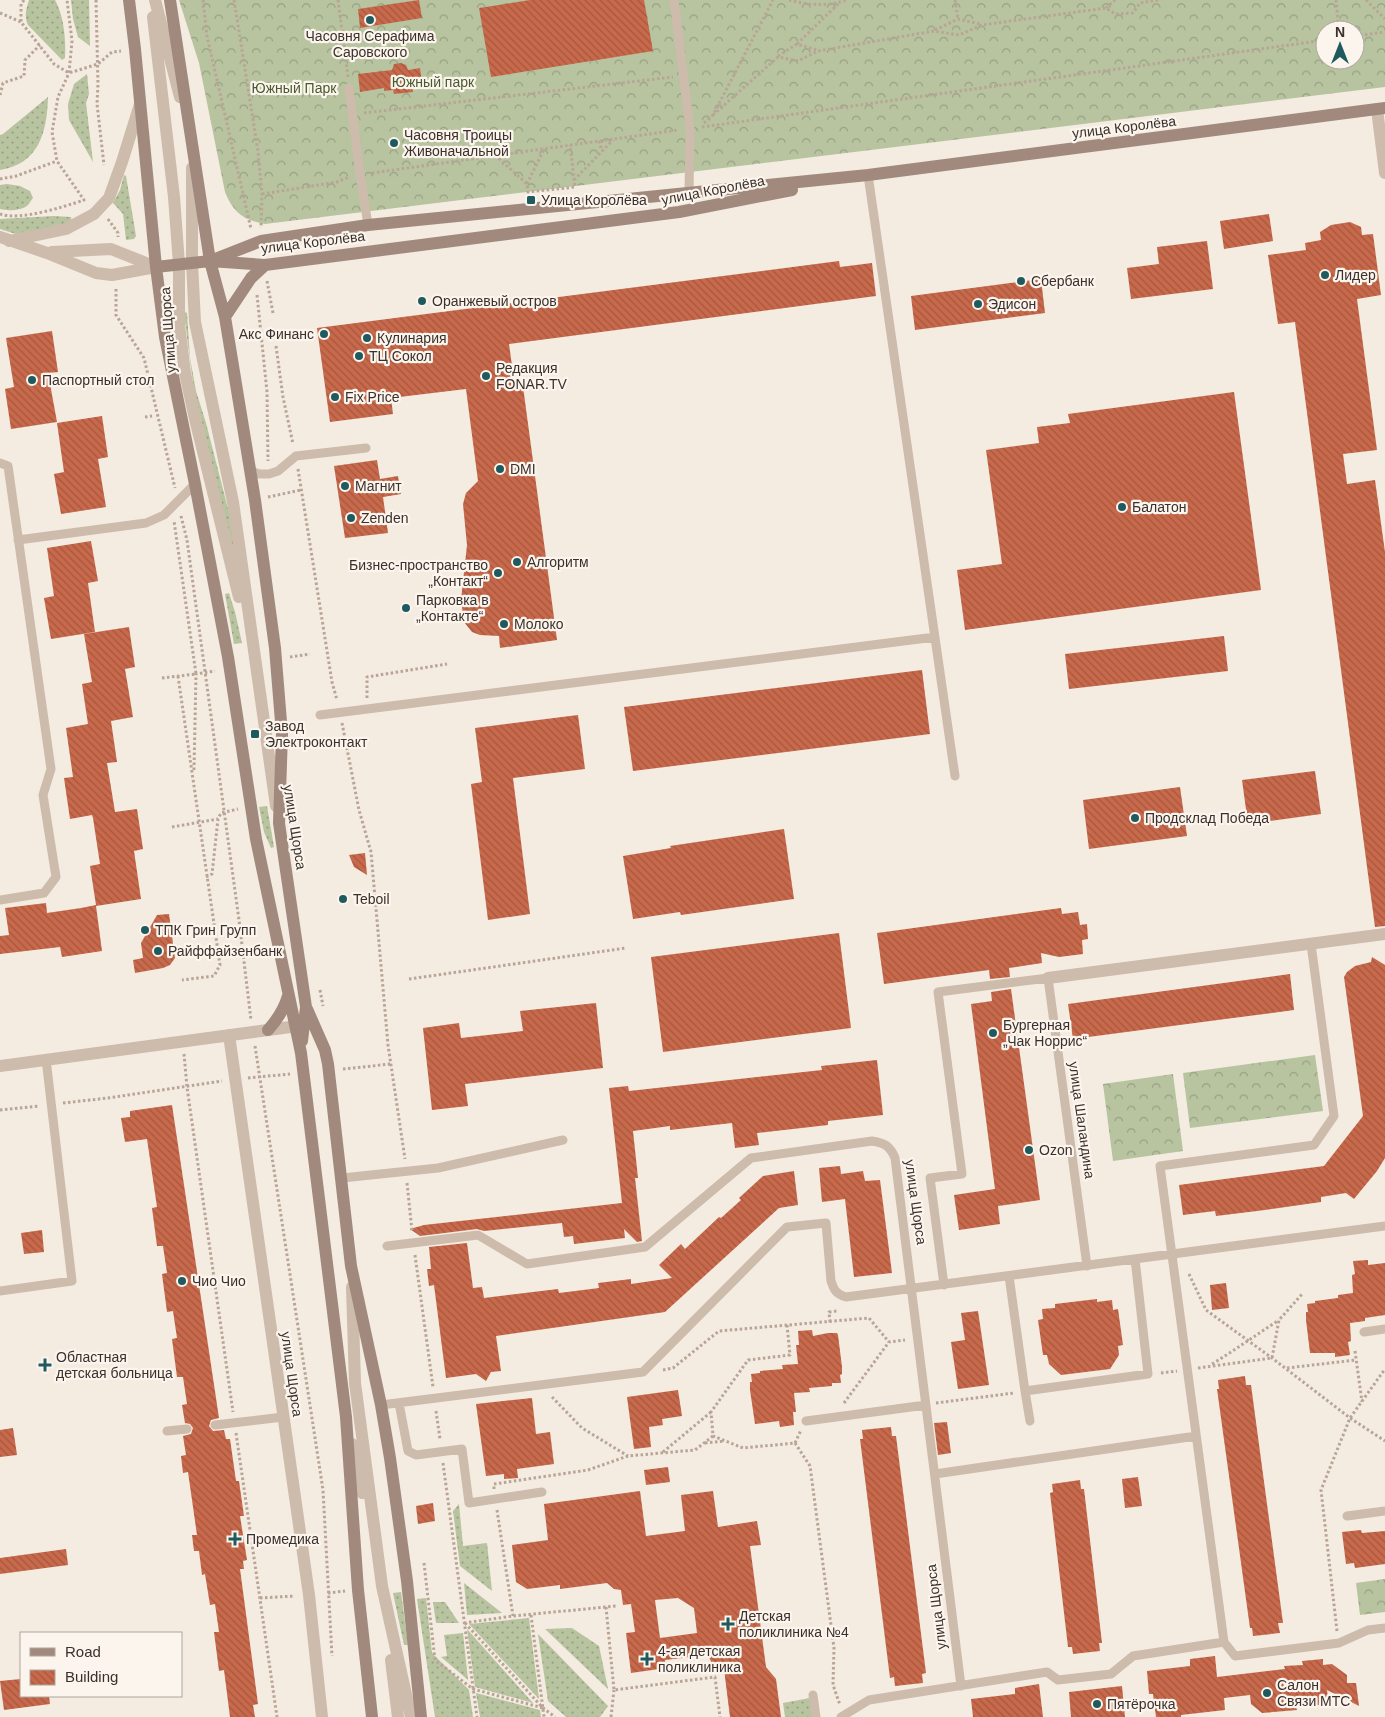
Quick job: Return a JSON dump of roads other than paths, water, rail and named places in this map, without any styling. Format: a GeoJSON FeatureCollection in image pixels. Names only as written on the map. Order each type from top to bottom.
{"type":"FeatureCollection","features":[{"type":"Feature","properties":{"kind":"main road","name":"улица Щорса"},"geometry":{"type":"LineString","coordinates":[[129,0],[156,267],[165,337],[228,657],[256,838],[288,993],[293,1012],[325,1050],[329,1070],[351,1266],[381,1405],[390,1458],[407,1581],[421,1717]]}},
{"type":"Feature","properties":{"kind":"main road"},"geometry":{"type":"LineString","coordinates":[[170,0],[210,261],[225,317],[249,470],[261,499],[282,734],[279,822]]}},
{"type":"Feature","properties":{"kind":"main road","name":"улица Королёва"},"geometry":{"type":"LineString","coordinates":[[210,261],[261,241],[368,225],[560,204],[868,175],[1381,108]]}},
{"type":"Feature","properties":{"kind":"main road","name":"улица Королёва"},"geometry":{"type":"LineString","coordinates":[[210,261],[265,265],[679,212],[868,175]]}},
{"type":"Feature","properties":{"kind":"main road"},"geometry":{"type":"LineString","coordinates":[[156,267],[210,261]]}},
{"type":"Feature","properties":{"kind":"main road"},"geometry":{"type":"LineString","coordinates":[[225,317],[255,274],[265,265]]}},
{"type":"Feature","properties":{"kind":"main road","name":"улица Щорса"},"geometry":{"type":"LineString","coordinates":[[279,822],[306,1007],[301,1053],[346,1417],[358,1590],[372,1717]]}},
{"type":"Feature","properties":{"kind":"main road"},"geometry":{"type":"LineString","coordinates":[[268,1030],[277,1021],[284,1009],[288,993]]}},
{"type":"Feature","properties":{"kind":"street","name":"улица Щорса"},"geometry":{"type":"LineString","coordinates":[[151,0],[195,322],[233,502],[253,652],[279,822]]}},
{"type":"Feature","properties":{"kind":"street","name":"улица Щорса"},"geometry":{"type":"LineString","coordinates":[[155,0],[192,142],[186,263],[179,325],[185,373],[253,652]]}},
{"type":"Feature","properties":{"kind":"street"},"geometry":{"type":"LineString","coordinates":[[5,239],[66,229],[94,214],[100,208],[109,198],[140,104]]}},
{"type":"Feature","properties":{"kind":"street"},"geometry":{"type":"LineString","coordinates":[[1381,108],[1385,174]]}},
{"type":"Feature","properties":{"kind":"street"},"geometry":{"type":"LineString","coordinates":[[5,239],[47,253],[96,273],[117,274],[156,267]]}},
{"type":"Feature","properties":{"kind":"street"},"geometry":{"type":"LineString","coordinates":[[47,253],[111,249],[156,267]]}},
{"type":"Feature","properties":{"kind":"street"},"geometry":{"type":"LineString","coordinates":[[1048,978],[1385,934]]}},
{"type":"Feature","properties":{"kind":"street"},"geometry":{"type":"LineString","coordinates":[[0,1066],[304,1025]]}},
{"type":"Feature","properties":{"kind":"street","name":"улица Щорса"},"geometry":{"type":"LineString","coordinates":[[229,1035],[308,1595],[322,1717]]}},
{"type":"Feature","properties":{"kind":"street","name":"улица Щорса"},"geometry":{"type":"LineString","coordinates":[[351,1266],[356,1383],[382,1586],[411,1717]]}},
{"type":"Feature","properties":{"kind":"street"},"geometry":{"type":"LineString","coordinates":[[346,1417],[382,1586],[398,1717]]}},
{"type":"Feature","properties":{"kind":"lane"},"geometry":{"type":"LineString","coordinates":[[674,0],[690,128],[689,193]]}},
{"type":"Feature","properties":{"kind":"lane"},"geometry":{"type":"LineString","coordinates":[[349,88],[368,225]]}},
{"type":"Feature","properties":{"kind":"lane"},"geometry":{"type":"LineString","coordinates":[[868,175],[955,776]]}},
{"type":"Feature","properties":{"kind":"lane"},"geometry":{"type":"LineString","coordinates":[[249,470],[259,474],[273,472],[296,456],[366,448]]}},
{"type":"Feature","properties":{"kind":"lane"},"geometry":{"type":"LineString","coordinates":[[0,462],[8,466],[51,769],[43,795],[56,877],[44,893],[0,900]]}},
{"type":"Feature","properties":{"kind":"lane"},"geometry":{"type":"LineString","coordinates":[[18,540],[146,523],[164,515],[195,484]]}},
{"type":"Feature","properties":{"kind":"lane"},"geometry":{"type":"LineString","coordinates":[[320,715],[935,637]]}},
{"type":"Feature","properties":{"kind":"lane"},"geometry":{"type":"LineString","coordinates":[[1311,944],[1334,1116],[1314,1145],[1160,1166],[1224,1642],[1235,1656],[1339,1643],[1368,1630],[1385,1628]]}},
{"type":"Feature","properties":{"kind":"lane"},"geometry":{"type":"LineString","coordinates":[[944,1285],[930,1178],[962,1174],[938,992],[1048,978]]}},
{"type":"Feature","properties":{"kind":"lane","name":"улица Шаландина"},"geometry":{"type":"LineString","coordinates":[[1048,978],[1087,1266]]}},
{"type":"Feature","properties":{"kind":"lane"},"geometry":{"type":"LineString","coordinates":[[0,1291],[72,1281],[52,1104],[40,1060]]}},
{"type":"Feature","properties":{"kind":"lane"},"geometry":{"type":"LineString","coordinates":[[342,1178],[438,1168],[564,1140]]}},
{"type":"Feature","properties":{"kind":"lane","name":"улица Щорса"},"geometry":{"type":"LineString","coordinates":[[387,1246],[478,1235],[527,1264],[645,1247],[751,1158],[872,1141],[883,1143],[891,1149],[895,1158],[961,1686]]}},
{"type":"Feature","properties":{"kind":"lane"},"geometry":{"type":"LineString","coordinates":[[381,1405],[643,1372],[787,1227],[826,1223],[831,1281],[834,1290],[839,1295],[846,1297],[1385,1226]]}},
{"type":"Feature","properties":{"kind":"lane"},"geometry":{"type":"LineString","coordinates":[[1025,1391],[1148,1374],[1135,1259]]}},
{"type":"Feature","properties":{"kind":"lane"},"geometry":{"type":"LineString","coordinates":[[1009,1276],[1030,1421]]}},
{"type":"Feature","properties":{"kind":"lane"},"geometry":{"type":"LineString","coordinates":[[1364,1332],[1385,1330]]}},
{"type":"Feature","properties":{"kind":"lane"},"geometry":{"type":"LineString","coordinates":[[398,1403],[408,1451],[416,1455],[462,1449],[469,1503],[542,1492]]}},
{"type":"Feature","properties":{"kind":"lane"},"geometry":{"type":"LineString","coordinates":[[806,1421],[926,1405]]}},
{"type":"Feature","properties":{"kind":"lane"},"geometry":{"type":"LineString","coordinates":[[215,1425],[283,1417]]}},
{"type":"Feature","properties":{"kind":"lane"},"geometry":{"type":"LineString","coordinates":[[167,1431],[187,1429]]}},
{"type":"Feature","properties":{"kind":"lane"},"geometry":{"type":"LineString","coordinates":[[935,1474],[1196,1436]]}},
{"type":"Feature","properties":{"kind":"lane"},"geometry":{"type":"LineString","coordinates":[[1348,1516],[1385,1511]]}},
{"type":"Feature","properties":{"kind":"lane"},"geometry":{"type":"LineString","coordinates":[[842,1716],[869,1700],[1047,1672],[1058,1680],[1111,1674],[1133,1656],[1224,1642]]}},
{"type":"Feature","properties":{"kind":"lane"},"geometry":{"type":"LineString","coordinates":[[813,1695],[816,1717]]}},
{"type":"Feature","properties":{"kind":"place","name":"Часовня Серафима Саровского"},"geometry":{"type":"Point","coordinates":[370,20]}},
{"type":"Feature","properties":{"kind":"place","name":"Часовня Троицы Живоначальной"},"geometry":{"type":"Point","coordinates":[394,143]}},
{"type":"Feature","properties":{"kind":"place","name":"Улица Королёва"},"geometry":{"type":"Point","coordinates":[531,200]}},
{"type":"Feature","properties":{"kind":"place","name":"Лидер"},"geometry":{"type":"Point","coordinates":[1325,275]}},
{"type":"Feature","properties":{"kind":"place","name":"Сбербанк"},"geometry":{"type":"Point","coordinates":[1021,281]}},
{"type":"Feature","properties":{"kind":"place","name":"Оранжевый остров"},"geometry":{"type":"Point","coordinates":[422,301]}},
{"type":"Feature","properties":{"kind":"place","name":"Эдисон"},"geometry":{"type":"Point","coordinates":[978,304]}},
{"type":"Feature","properties":{"kind":"place","name":"Акс Финанс"},"geometry":{"type":"Point","coordinates":[324,334]}},
{"type":"Feature","properties":{"kind":"place","name":"Кулинария"},"geometry":{"type":"Point","coordinates":[367,338]}},
{"type":"Feature","properties":{"kind":"place","name":"ТЦ Сокол"},"geometry":{"type":"Point","coordinates":[359,356]}},
{"type":"Feature","properties":{"kind":"place","name":"Редакция FONAR.TV"},"geometry":{"type":"Point","coordinates":[486,376]}},
{"type":"Feature","properties":{"kind":"place","name":"Паспортный стол"},"geometry":{"type":"Point","coordinates":[32,380]}},
{"type":"Feature","properties":{"kind":"place","name":"Fix Price"},"geometry":{"type":"Point","coordinates":[335,397]}},
{"type":"Feature","properties":{"kind":"place","name":"DMI"},"geometry":{"type":"Point","coordinates":[500,469]}},
{"type":"Feature","properties":{"kind":"place","name":"Магнит"},"geometry":{"type":"Point","coordinates":[345,486]}},
{"type":"Feature","properties":{"kind":"place","name":"Балатон"},"geometry":{"type":"Point","coordinates":[1122,507]}},
{"type":"Feature","properties":{"kind":"place","name":"Zenden"},"geometry":{"type":"Point","coordinates":[351,518]}},
{"type":"Feature","properties":{"kind":"place","name":"Алгоритм"},"geometry":{"type":"Point","coordinates":[517,562]}},
{"type":"Feature","properties":{"kind":"place","name":"Бизнес-пространство „Контакт“"},"geometry":{"type":"Point","coordinates":[498,573]}},
{"type":"Feature","properties":{"kind":"place","name":"Парковка в „Контакте“"},"geometry":{"type":"Point","coordinates":[406,608]}},
{"type":"Feature","properties":{"kind":"place","name":"Молоко"},"geometry":{"type":"Point","coordinates":[504,624]}},
{"type":"Feature","properties":{"kind":"place","name":"Завод Электроконтакт"},"geometry":{"type":"Point","coordinates":[255,734]}},
{"type":"Feature","properties":{"kind":"place","name":"Продсклад Победа"},"geometry":{"type":"Point","coordinates":[1135,818]}},
{"type":"Feature","properties":{"kind":"place","name":"Teboil"},"geometry":{"type":"Point","coordinates":[343,899]}},
{"type":"Feature","properties":{"kind":"place","name":"ТПК Грин Групп"},"geometry":{"type":"Point","coordinates":[145,930]}},
{"type":"Feature","properties":{"kind":"place","name":"Райффайзенбанк"},"geometry":{"type":"Point","coordinates":[158,951]}},
{"type":"Feature","properties":{"kind":"place","name":"Бургерная „Чак Норрис“"},"geometry":{"type":"Point","coordinates":[993,1033]}},
{"type":"Feature","properties":{"kind":"place","name":"Ozon"},"geometry":{"type":"Point","coordinates":[1029,1150]}},
{"type":"Feature","properties":{"kind":"place","name":"Чио Чио"},"geometry":{"type":"Point","coordinates":[182,1281]}},
{"type":"Feature","properties":{"kind":"place","name":"Областная детская больница"},"geometry":{"type":"Point","coordinates":[45,1365]}},
{"type":"Feature","properties":{"kind":"place","name":"Промедика"},"geometry":{"type":"Point","coordinates":[235,1539]}},
{"type":"Feature","properties":{"kind":"place","name":"Детская поликлиника №4"},"geometry":{"type":"Point","coordinates":[728,1624]}},
{"type":"Feature","properties":{"kind":"place","name":"4-ая детская поликлиника"},"geometry":{"type":"Point","coordinates":[647,1659]}},
{"type":"Feature","properties":{"kind":"place","name":"Салон Связи МТС"},"geometry":{"type":"Point","coordinates":[1267,1693]}},
{"type":"Feature","properties":{"kind":"place","name":"Пятёрочка"},"geometry":{"type":"Point","coordinates":[1097,1704]}},
{"type":"Feature","properties":{"kind":"park label","name":"Южный парк"},"geometry":{"type":"Point","coordinates":[433,82]}},
{"type":"Feature","properties":{"kind":"park label","name":"Южный Парк"},"geometry":{"type":"Point","coordinates":[294,88]}}]}
